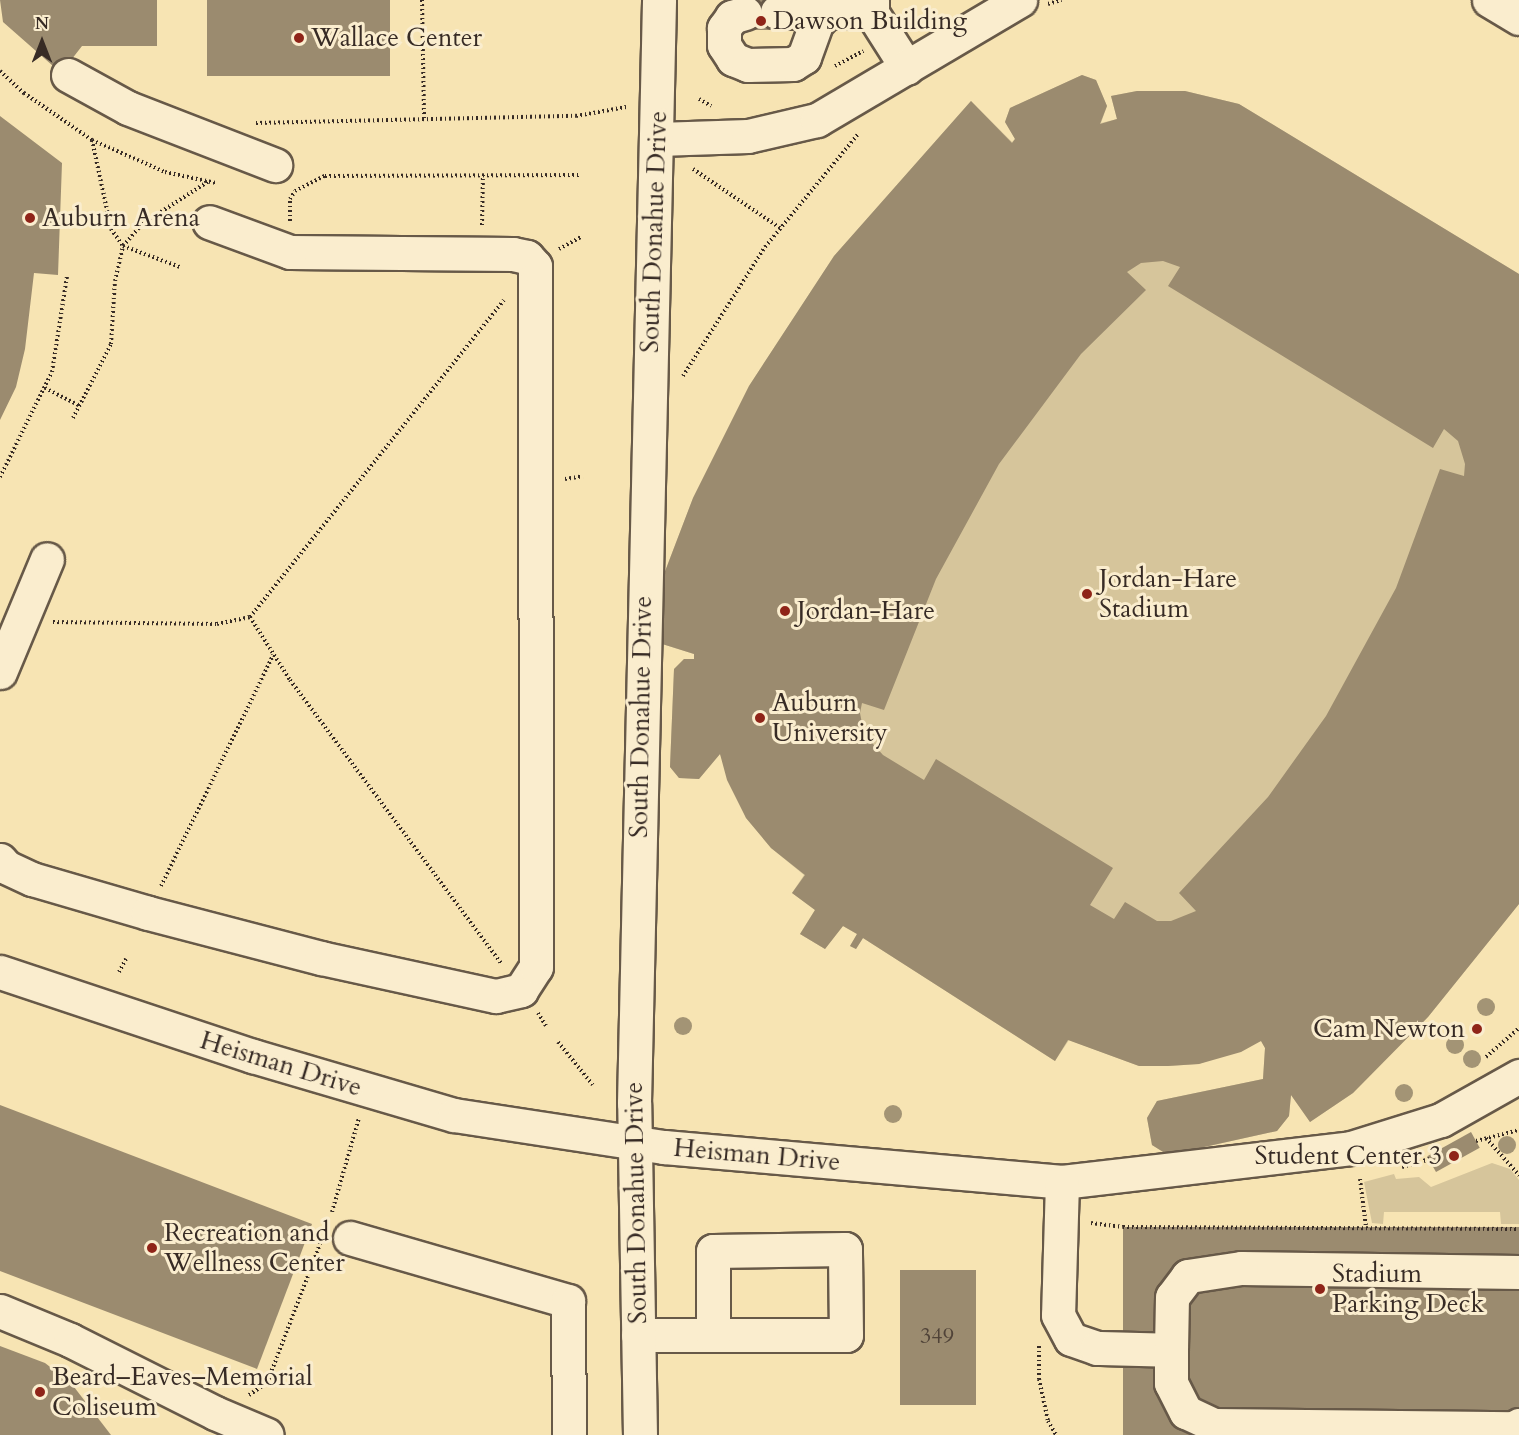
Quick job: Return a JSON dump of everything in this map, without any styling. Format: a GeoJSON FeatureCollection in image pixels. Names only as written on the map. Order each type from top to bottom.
{"type":"FeatureCollection","features":[{"type":"Feature","properties":{"kind":"street","name":"South Donahue Drive"},"geometry":{"type":"LineString","coordinates":[[640,1435],[634,1143],[646,477],[658,139],[659,0]]}},
{"type":"Feature","properties":{"kind":"street"},"geometry":{"type":"LineString","coordinates":[[1489,0],[1519,18]]}},
{"type":"Feature","properties":{"kind":"street"},"geometry":{"type":"LineString","coordinates":[[658,139],[748,136],[817,120],[907,68],[1029,5]]}},
{"type":"Feature","properties":{"kind":"street"},"geometry":{"type":"LineString","coordinates":[[828,11],[818,22],[804,57],[793,64],[748,66],[733,59],[724,45],[724,28],[732,17],[761,12],[828,11],[872,7],[907,68]]}},
{"type":"Feature","properties":{"kind":"street"},"geometry":{"type":"LineString","coordinates":[[69,75],[128,108],[275,165]]}},
{"type":"Feature","properties":{"kind":"street"},"geometry":{"type":"LineString","coordinates":[[0,860],[6,867],[32,879],[148,913],[321,958],[496,996],[521,990],[536,967],[535,266],[527,257],[513,254],[290,252],[209,222]]}},
{"type":"Feature","properties":{"kind":"street"},"geometry":{"type":"LineString","coordinates":[[0,672],[47,559]]}},
{"type":"Feature","properties":{"kind":"street","name":"Heisman Drive"},"geometry":{"type":"LineString","coordinates":[[0,972],[398,1101],[454,1115],[634,1143],[1062,1182],[1351,1149],[1441,1120],[1519,1076]]}},
{"type":"Feature","properties":{"kind":"street"},"geometry":{"type":"LineString","coordinates":[[1062,1182],[1058,1316],[1071,1339],[1096,1348],[1171,1350]]}},
{"type":"Feature","properties":{"kind":"street"},"geometry":{"type":"LineString","coordinates":[[335,1229],[568,1301],[568,1435]]}},
{"type":"Feature","properties":{"kind":"street"},"geometry":{"type":"LineString","coordinates":[[638,1335],[713,1335],[846,1335],[845,1249],[713,1251],[713,1335]]}},
{"type":"Feature","properties":{"kind":"street"},"geometry":{"type":"LineString","coordinates":[[1515,1429],[1214,1425],[1186,1412],[1171,1383],[1172,1298],[1188,1276],[1241,1268],[1519,1272]]}},
{"type":"Feature","properties":{"kind":"street"},"geometry":{"type":"LineString","coordinates":[[0,1311],[267,1435]]}},
{"type":"Feature","properties":{"kind":"path"},"geometry":{"type":"LineString","coordinates":[[422,0],[424,120]]}},
{"type":"Feature","properties":{"kind":"path"},"geometry":{"type":"LineString","coordinates":[[1029,5],[1061,0]]}},
{"type":"Feature","properties":{"kind":"path"},"geometry":{"type":"LineString","coordinates":[[0,70],[24,93],[92,140],[165,172],[216,183]]}},
{"type":"Feature","properties":{"kind":"path"},"geometry":{"type":"LineString","coordinates":[[247,123],[576,116],[627,107]]}},
{"type":"Feature","properties":{"kind":"path"},"geometry":{"type":"LineString","coordinates":[[679,382],[780,228],[860,132]]}},
{"type":"Feature","properties":{"kind":"path"},"geometry":{"type":"LineString","coordinates":[[92,140],[111,229],[123,246],[180,267]]}},
{"type":"Feature","properties":{"kind":"path"},"geometry":{"type":"LineString","coordinates":[[692,169],[780,228]]}},
{"type":"Feature","properties":{"kind":"path"},"geometry":{"type":"LineString","coordinates":[[481,253],[483,175]]}},
{"type":"Feature","properties":{"kind":"path"},"geometry":{"type":"LineString","coordinates":[[290,252],[290,199],[302,187],[325,176],[580,175]]}},
{"type":"Feature","properties":{"kind":"path"},"geometry":{"type":"LineString","coordinates":[[73,418],[111,344],[115,281],[123,246],[142,224],[209,181]]}},
{"type":"Feature","properties":{"kind":"path"},"geometry":{"type":"LineString","coordinates":[[42,620],[217,624],[250,617],[535,266],[582,236]]}},
{"type":"Feature","properties":{"kind":"path"},"geometry":{"type":"LineString","coordinates":[[0,477],[52,372],[67,276]]}},
{"type":"Feature","properties":{"kind":"path"},"geometry":{"type":"LineString","coordinates":[[45,388],[80,406]]}},
{"type":"Feature","properties":{"kind":"path"},"geometry":{"type":"LineString","coordinates":[[250,617],[273,655],[521,990]]}},
{"type":"Feature","properties":{"kind":"path"},"geometry":{"type":"LineString","coordinates":[[148,913],[273,655]]}},
{"type":"Feature","properties":{"kind":"path"},"geometry":{"type":"LineString","coordinates":[[119,972],[126,959]]}},
{"type":"Feature","properties":{"kind":"path"},"geometry":{"type":"LineString","coordinates":[[1479,1063],[1519,1028]]}},
{"type":"Feature","properties":{"kind":"path"},"geometry":{"type":"LineString","coordinates":[[558,1042],[592,1085]]}},
{"type":"Feature","properties":{"kind":"path"},"geometry":{"type":"LineString","coordinates":[[242,1397],[267,1383],[335,1229],[360,1118]]}},
{"type":"Feature","properties":{"kind":"path"},"geometry":{"type":"LineString","coordinates":[[1476,1141],[1519,1130]]}},
{"type":"Feature","properties":{"kind":"path"},"geometry":{"type":"LineString","coordinates":[[1486,1138],[1519,1175]]}},
{"type":"Feature","properties":{"kind":"path"},"geometry":{"type":"LineString","coordinates":[[1359,1179],[1366,1227]]}},
{"type":"Feature","properties":{"kind":"path"},"geometry":{"type":"LineString","coordinates":[[1080,1222],[1123,1227],[1519,1229]]}},
{"type":"Feature","properties":{"kind":"shaded area","name":"Jordan-Hare Stadium"},"geometry":{"type":"Polygon","coordinates":[[[1082,75],[1096,80],[1107,106],[1101,123],[1117,119],[1111,96],[1137,91],[1185,91],[1239,104],[1519,274],[1519,904],[1428,1017],[1353,1093],[1310,1122],[1291,1095],[1289,1116],[1277,1131],[1168,1155],[1152,1145],[1147,1118],[1157,1101],[1263,1079],[1265,1048],[1261,1041],[1199,1064],[1139,1066],[1069,1040],[1055,1061],[863,938],[856,949],[850,946],[857,934],[843,926],[825,949],[800,934],[815,910],[792,893],[804,875],[771,848],[746,818],[720,754],[699,779],[679,778],[670,767],[674,669],[684,659],[694,659],[694,654],[640,637],[693,498],[749,386],[834,256],[971,101],[1012,142],[1015,139],[1005,122],[1010,108],[1082,75]]]}},
{"type":"Feature","properties":{"kind":"shaded area"},"geometry":{"type":"Polygon","coordinates":[[[1492,1163],[1510,1169],[1519,1180],[1519,1224],[1501,1224],[1500,1212],[1384,1212],[1383,1224],[1372,1223],[1364,1182],[1394,1174],[1396,1179],[1419,1177],[1431,1187],[1492,1163]]]}},
{"type":"Feature","properties":{"kind":"building"},"geometry":{"type":"Polygon","coordinates":[[[0,0],[157,0],[157,46],[82,46],[61,73],[3,22],[0,0]]]}},
{"type":"Feature","properties":{"kind":"building","name":"Wallace Center"},"geometry":{"type":"Polygon","coordinates":[[[207,0],[390,0],[390,76],[207,76],[207,0]]]}},
{"type":"Feature","properties":{"kind":"building","name":"Dawson Building"},"geometry":{"type":"Polygon","coordinates":[[[745,0],[776,0],[776,30],[745,30],[745,0]]]}},
{"type":"Feature","properties":{"kind":"building","name":"Jordan-Hare Stadium"},"geometry":{"type":"Polygon","coordinates":[[[1082,75],[1096,80],[1107,106],[1100,124],[1117,119],[1111,96],[1137,91],[1185,91],[1239,104],[1519,274],[1519,904],[1428,1017],[1353,1093],[1310,1122],[1291,1095],[1289,1116],[1277,1131],[1168,1155],[1152,1145],[1147,1118],[1157,1101],[1263,1079],[1265,1048],[1261,1041],[1241,1052],[1199,1064],[1139,1066],[1068,1040],[1055,1061],[863,938],[856,949],[850,946],[857,934],[843,926],[825,949],[800,934],[815,910],[792,893],[805,875],[771,848],[746,818],[727,780],[720,754],[699,779],[679,778],[670,767],[674,669],[684,659],[694,659],[694,654],[640,637],[693,498],[749,386],[834,256],[971,101],[1012,143],[1015,139],[1005,122],[1010,108],[1082,75]],[[1163,261],[1141,263],[1127,272],[1146,290],[1081,354],[999,464],[936,579],[884,710],[862,703],[860,713],[864,734],[883,755],[924,780],[936,759],[1113,868],[1090,905],[1114,919],[1125,902],[1157,921],[1171,921],[1196,911],[1179,893],[1268,797],[1326,716],[1396,588],[1440,469],[1464,476],[1465,464],[1458,441],[1444,429],[1433,448],[1168,286],[1180,267],[1163,261]]]}},
{"type":"Feature","properties":{"kind":"building","name":"Auburn Arena"},"geometry":{"type":"Polygon","coordinates":[[[0,116],[62,163],[58,275],[34,273],[25,349],[16,387],[0,420],[0,116]]]}},
{"type":"Feature","properties":{"kind":"building","name":"Recreation and Wellness Center"},"geometry":{"type":"Polygon","coordinates":[[[0,1105],[312,1224],[257,1369],[0,1271],[0,1105]]]}},
{"type":"Feature","properties":{"kind":"building"},"geometry":{"type":"Polygon","coordinates":[[[1471,1132],[1480,1148],[1436,1172],[1427,1156],[1471,1132]]]}},
{"type":"Feature","properties":{"kind":"building","name":"Stadium Parking Deck"},"geometry":{"type":"Polygon","coordinates":[[[1123,1227],[1519,1227],[1519,1435],[1123,1435],[1123,1227]]]}},
{"type":"Feature","properties":{"kind":"building"},"geometry":{"type":"Polygon","coordinates":[[[900,1270],[976,1270],[976,1405],[900,1405],[900,1270]]]}},
{"type":"Feature","properties":{"kind":"building","name":"Beard–Eaves–Memorial Coliseum"},"geometry":{"type":"Polygon","coordinates":[[[0,1346],[45,1363],[71,1383],[111,1435],[0,1435],[0,1346]]]}},
{"type":"Feature","properties":{"kind":"place","name":"Dawson Building"},"geometry":{"type":"Point","coordinates":[761,21]}},
{"type":"Feature","properties":{"kind":"place","name":"Wallace Center"},"geometry":{"type":"Point","coordinates":[299,38]}},
{"type":"Feature","properties":{"kind":"place","name":"Auburn Arena"},"geometry":{"type":"Point","coordinates":[30,218]}},
{"type":"Feature","properties":{"kind":"place","name":"Jordan-Hare Stadium"},"geometry":{"type":"Point","coordinates":[1087,594]}},
{"type":"Feature","properties":{"kind":"place","name":"Jordan-Hare"},"geometry":{"type":"Point","coordinates":[785,611]}},
{"type":"Feature","properties":{"kind":"place","name":"Auburn University"},"geometry":{"type":"Point","coordinates":[760,718]}},
{"type":"Feature","properties":{"kind":"place","name":"Cam Newton"},"geometry":{"type":"Point","coordinates":[1477,1029]}},
{"type":"Feature","properties":{"kind":"place","name":"Student Center 3"},"geometry":{"type":"Point","coordinates":[1454,1156]}},
{"type":"Feature","properties":{"kind":"place","name":"Recreation and Wellness Center"},"geometry":{"type":"Point","coordinates":[152,1248]}},
{"type":"Feature","properties":{"kind":"place","name":"Stadium Parking Deck"},"geometry":{"type":"Point","coordinates":[1320,1289]}},
{"type":"Feature","properties":{"kind":"place","name":"Beard–Eaves–Memorial Coliseum"},"geometry":{"type":"Point","coordinates":[40,1392]}}]}
